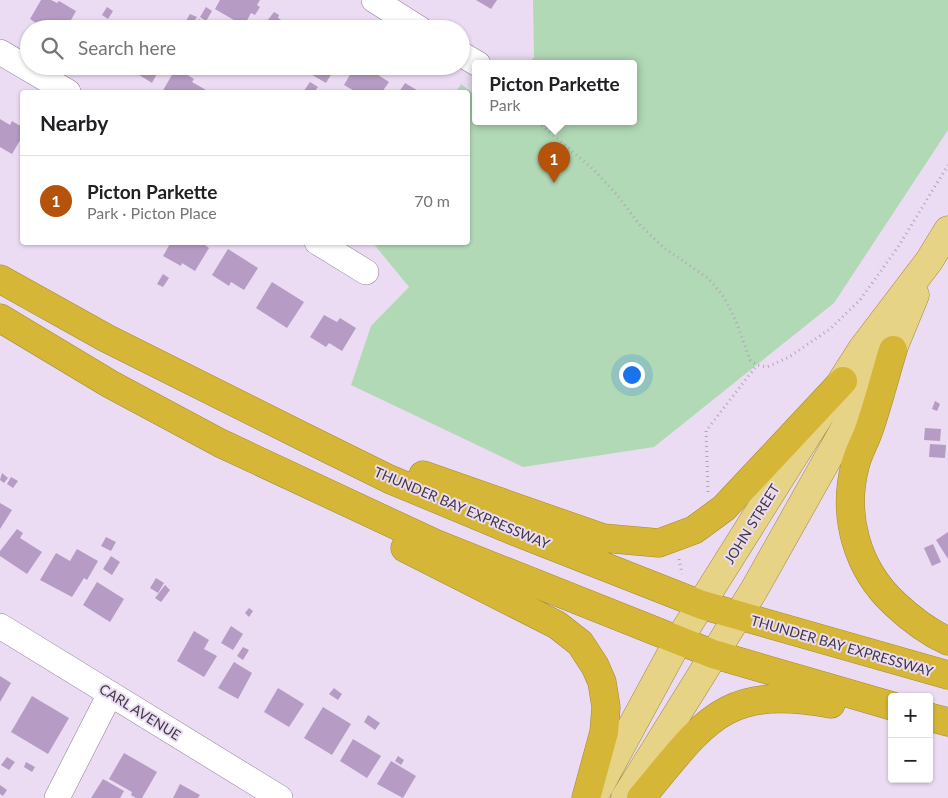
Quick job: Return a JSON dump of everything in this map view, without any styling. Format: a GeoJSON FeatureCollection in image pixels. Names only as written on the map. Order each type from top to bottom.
{"type":"FeatureCollection","features":[{"type":"Feature","properties":{"kind":"highway","name":"THUNDER BAY EXPRESSWAY"},"geometry":{"type":"LineString","coordinates":[[0,279],[106,338],[302,436],[398,482],[514,531],[737,617],[948,675]]}},
{"type":"Feature","properties":{"kind":"highway"},"geometry":{"type":"LineString","coordinates":[[0,318],[110,384],[257,462],[412,552],[557,625],[580,643],[595,666],[602,682],[606,707],[604,732],[586,798]]}},
{"type":"Feature","properties":{"kind":"highway"},"geometry":{"type":"LineString","coordinates":[[893,350],[869,430],[855,466],[850,505],[852,533],[864,563],[879,590],[934,635],[948,641]]}},
{"type":"Feature","properties":{"kind":"highway"},"geometry":{"type":"LineString","coordinates":[[302,436],[437,479],[603,538],[659,544],[694,530],[724,508],[843,381]]}},
{"type":"Feature","properties":{"kind":"highway"},"geometry":{"type":"LineString","coordinates":[[257,462],[434,543],[678,641],[713,654],[888,705]]}},
{"type":"Feature","properties":{"kind":"highway"},"geometry":{"type":"LineString","coordinates":[[641,798],[698,729],[720,713],[744,701],[781,697],[829,703],[888,715]]}},
{"type":"Feature","properties":{"kind":"highway"},"geometry":{"type":"LineString","coordinates":[[933,718],[948,722]]}},
{"type":"Feature","properties":{"kind":"highway"},"geometry":{"type":"LineString","coordinates":[[933,725],[948,728]]}},
{"type":"Feature","properties":{"kind":"main road","name":"JOHN STREET"},"geometry":{"type":"LineString","coordinates":[[593,798],[678,641],[862,349],[929,261],[948,230]]}},
{"type":"Feature","properties":{"kind":"main road","name":"JOHN STREET"},"geometry":{"type":"LineString","coordinates":[[625,798],[754,590],[854,412],[893,350],[929,261]]}},
{"type":"Feature","properties":{"kind":"street"},"geometry":{"type":"LineString","coordinates":[[374,0],[406,20]]}},
{"type":"Feature","properties":{"kind":"street"},"geometry":{"type":"LineString","coordinates":[[0,52],[20,64]]}},
{"type":"Feature","properties":{"kind":"street"},"geometry":{"type":"LineString","coordinates":[[39,75],[65,90]]}},
{"type":"Feature","properties":{"kind":"street"},"geometry":{"type":"LineString","coordinates":[[322,245],[366,272]]}},
{"type":"Feature","properties":{"kind":"street","name":"CARL AVENUE"},"geometry":{"type":"LineString","coordinates":[[0,626],[280,798]]}},
{"type":"Feature","properties":{"kind":"street"},"geometry":{"type":"LineString","coordinates":[[57,798],[110,694]]}},
{"type":"Feature","properties":{"kind":"path"},"geometry":{"type":"LineString","coordinates":[[542,125],[594,170],[639,224],[663,247],[709,279],[724,297],[736,321],[750,360],[756,365],[767,367],[789,357],[830,329],[860,300],[898,246],[948,165]]}},
{"type":"Feature","properties":{"kind":"path"},"geometry":{"type":"LineString","coordinates":[[704,498],[708,492],[706,431],[756,365]]}},
{"type":"Feature","properties":{"kind":"path"},"geometry":{"type":"LineString","coordinates":[[671,539],[683,571],[676,594]]}},
{"type":"Feature","properties":{"kind":"green space"},"geometry":{"type":"Polygon","coordinates":[[[533,0],[948,0],[948,130],[834,303],[654,447],[523,467],[351,385],[371,326],[409,287],[375,245],[470,245],[470,91],[472,93],[472,125],[637,125],[637,60],[531,60],[534,57],[533,0]]]}},
{"type":"Feature","properties":{"kind":"green space"},"geometry":{"type":"Polygon","coordinates":[[[461,84],[469,90],[457,90],[461,84]]]}},
{"type":"Feature","properties":{"kind":"building"},"geometry":{"type":"Polygon","coordinates":[[[41,0],[51,0],[57,3],[59,1],[76,11],[71,20],[30,19],[41,0]]]}},
{"type":"Feature","properties":{"kind":"building"},"geometry":{"type":"Polygon","coordinates":[[[220,0],[260,0],[257,5],[260,7],[255,15],[251,13],[247,20],[234,20],[215,9],[220,0]]]}},
{"type":"Feature","properties":{"kind":"building"},"geometry":{"type":"Polygon","coordinates":[[[476,0],[497,0],[491,9],[476,0]]]}},
{"type":"Feature","properties":{"kind":"building"},"geometry":{"type":"Polygon","coordinates":[[[107,7],[113,11],[108,19],[102,15],[107,7]]]}},
{"type":"Feature","properties":{"kind":"building"},"geometry":{"type":"Polygon","coordinates":[[[206,7],[212,11],[207,20],[200,17],[206,7]]]}},
{"type":"Feature","properties":{"kind":"building"},"geometry":{"type":"Polygon","coordinates":[[[274,12],[279,15],[278,18],[281,20],[268,20],[274,12]]]}},
{"type":"Feature","properties":{"kind":"building"},"geometry":{"type":"Polygon","coordinates":[[[190,14],[197,17],[195,20],[187,20],[190,14]]]}},
{"type":"Feature","properties":{"kind":"building"},"geometry":{"type":"Polygon","coordinates":[[[139,75],[156,75],[152,83],[139,75]]]}},
{"type":"Feature","properties":{"kind":"building"},"geometry":{"type":"Polygon","coordinates":[[[172,75],[187,75],[194,79],[192,82],[206,90],[163,90],[172,75]]]}},
{"type":"Feature","properties":{"kind":"building"},"geometry":{"type":"Polygon","coordinates":[[[312,75],[331,75],[326,83],[312,75]]]}},
{"type":"Feature","properties":{"kind":"building"},"geometry":{"type":"Polygon","coordinates":[[[350,75],[378,75],[389,82],[383,90],[353,90],[344,85],[350,75]]]}},
{"type":"Feature","properties":{"kind":"building"},"geometry":{"type":"Polygon","coordinates":[[[310,82],[318,87],[316,90],[304,90],[310,82]]]}},
{"type":"Feature","properties":{"kind":"building"},"geometry":{"type":"Polygon","coordinates":[[[405,83],[417,90],[400,90],[405,83]]]}},
{"type":"Feature","properties":{"kind":"building"},"geometry":{"type":"Polygon","coordinates":[[[0,119],[10,125],[12,121],[20,126],[20,140],[12,154],[0,147],[0,119]]]}},
{"type":"Feature","properties":{"kind":"building"},"geometry":{"type":"Polygon","coordinates":[[[169,245],[205,245],[209,248],[195,271],[182,263],[181,266],[163,256],[169,245]]]}},
{"type":"Feature","properties":{"kind":"building"},"geometry":{"type":"Polygon","coordinates":[[[228,249],[258,268],[244,290],[231,282],[229,286],[212,275],[228,249]]]}},
{"type":"Feature","properties":{"kind":"building"},"geometry":{"type":"Polygon","coordinates":[[[163,274],[169,278],[163,287],[157,284],[163,274]]]}},
{"type":"Feature","properties":{"kind":"building"},"geometry":{"type":"Polygon","coordinates":[[[272,282],[304,302],[287,328],[256,308],[272,282]]]}},
{"type":"Feature","properties":{"kind":"building"},"geometry":{"type":"Polygon","coordinates":[[[324,315],[337,322],[340,318],[356,328],[342,351],[329,343],[326,347],[310,337],[324,315]]]}},
{"type":"Feature","properties":{"kind":"building"},"geometry":{"type":"Polygon","coordinates":[[[935,401],[940,404],[937,411],[932,409],[935,401]]]}},
{"type":"Feature","properties":{"kind":"building"},"geometry":{"type":"Polygon","coordinates":[[[925,428],[941,429],[940,441],[924,440],[925,428]]]}},
{"type":"Feature","properties":{"kind":"building"},"geometry":{"type":"Polygon","coordinates":[[[930,444],[946,445],[945,458],[929,457],[930,444]]]}},
{"type":"Feature","properties":{"kind":"building"},"geometry":{"type":"Polygon","coordinates":[[[2,473],[8,478],[4,483],[0,480],[2,473]]]}},
{"type":"Feature","properties":{"kind":"building"},"geometry":{"type":"Polygon","coordinates":[[[11,477],[18,481],[13,488],[7,484],[11,477]]]}},
{"type":"Feature","properties":{"kind":"building"},"geometry":{"type":"Polygon","coordinates":[[[0,503],[12,510],[0,529],[0,503]]]}},
{"type":"Feature","properties":{"kind":"building"},"geometry":{"type":"Polygon","coordinates":[[[17,529],[23,533],[20,538],[42,552],[27,574],[0,556],[0,551],[17,529]]]}},
{"type":"Feature","properties":{"kind":"building"},"geometry":{"type":"Polygon","coordinates":[[[948,532],[948,559],[936,540],[948,532]]]}},
{"type":"Feature","properties":{"kind":"building"},"geometry":{"type":"Polygon","coordinates":[[[106,537],[116,542],[111,551],[101,546],[106,537]]]}},
{"type":"Feature","properties":{"kind":"building"},"geometry":{"type":"Polygon","coordinates":[[[933,544],[941,562],[932,566],[924,548],[933,544]]]}},
{"type":"Feature","properties":{"kind":"building"},"geometry":{"type":"Polygon","coordinates":[[[77,549],[98,561],[87,580],[84,578],[72,597],[40,580],[56,553],[70,561],[77,549]]]}},
{"type":"Feature","properties":{"kind":"building"},"geometry":{"type":"Polygon","coordinates":[[[111,556],[120,562],[112,575],[103,569],[111,556]]]}},
{"type":"Feature","properties":{"kind":"building"},"geometry":{"type":"Polygon","coordinates":[[[156,578],[164,583],[158,593],[150,588],[156,578]]]}},
{"type":"Feature","properties":{"kind":"building"},"geometry":{"type":"Polygon","coordinates":[[[97,582],[124,599],[110,622],[83,605],[97,582]]]}},
{"type":"Feature","properties":{"kind":"building"},"geometry":{"type":"Polygon","coordinates":[[[165,585],[170,590],[161,602],[155,598],[165,585]]]}},
{"type":"Feature","properties":{"kind":"building"},"geometry":{"type":"Polygon","coordinates":[[[249,608],[253,611],[249,617],[245,613],[249,608]]]}},
{"type":"Feature","properties":{"kind":"building"},"geometry":{"type":"Polygon","coordinates":[[[231,626],[243,634],[233,650],[221,643],[231,626]]]}},
{"type":"Feature","properties":{"kind":"building"},"geometry":{"type":"Polygon","coordinates":[[[194,631],[209,640],[204,649],[217,656],[204,677],[177,661],[194,631]]]}},
{"type":"Feature","properties":{"kind":"building"},"geometry":{"type":"Polygon","coordinates":[[[243,647],[249,650],[243,660],[237,656],[243,647]]]}},
{"type":"Feature","properties":{"kind":"building"},"geometry":{"type":"Polygon","coordinates":[[[234,662],[252,673],[238,699],[218,688],[234,662]]]}},
{"type":"Feature","properties":{"kind":"building"},"geometry":{"type":"Polygon","coordinates":[[[0,676],[11,683],[0,702],[0,676]]]}},
{"type":"Feature","properties":{"kind":"building"},"geometry":{"type":"Polygon","coordinates":[[[278,688],[304,704],[289,727],[264,712],[278,688]]]}},
{"type":"Feature","properties":{"kind":"building"},"geometry":{"type":"Polygon","coordinates":[[[334,688],[342,694],[338,700],[329,694],[334,688]]]}},
{"type":"Feature","properties":{"kind":"building"},"geometry":{"type":"Polygon","coordinates":[[[32,696],[69,718],[48,754],[11,732],[32,696]]]}},
{"type":"Feature","properties":{"kind":"building"},"geometry":{"type":"Polygon","coordinates":[[[323,707],[351,724],[332,755],[304,738],[323,707]]]}},
{"type":"Feature","properties":{"kind":"building"},"geometry":{"type":"Polygon","coordinates":[[[368,715],[380,723],[375,730],[364,722],[368,715]]]}},
{"type":"Feature","properties":{"kind":"building"},"geometry":{"type":"Polygon","coordinates":[[[353,739],[381,756],[367,778],[340,761],[353,739]]]}},
{"type":"Feature","properties":{"kind":"building"},"geometry":{"type":"Polygon","coordinates":[[[124,753],[157,772],[142,798],[136,798],[131,795],[132,792],[109,779],[124,753]]]}},
{"type":"Feature","properties":{"kind":"building"},"geometry":{"type":"Polygon","coordinates":[[[398,756],[404,760],[401,765],[395,761],[398,756]]]}},
{"type":"Feature","properties":{"kind":"building"},"geometry":{"type":"Polygon","coordinates":[[[7,757],[15,762],[9,770],[1,765],[7,757]]]}},
{"type":"Feature","properties":{"kind":"building"},"geometry":{"type":"Polygon","coordinates":[[[391,761],[416,776],[403,798],[377,784],[391,761]]]}},
{"type":"Feature","properties":{"kind":"building"},"geometry":{"type":"Polygon","coordinates":[[[26,762],[35,767],[32,772],[24,767],[26,762]]]}},
{"type":"Feature","properties":{"kind":"building"},"geometry":{"type":"Polygon","coordinates":[[[103,779],[124,791],[120,798],[91,798],[103,779]]]}},
{"type":"Feature","properties":{"kind":"building"},"geometry":{"type":"Polygon","coordinates":[[[180,784],[200,795],[198,798],[173,798],[180,784]]]}},
{"type":"Feature","properties":{"kind":"building"},"geometry":{"type":"Polygon","coordinates":[[[0,785],[7,790],[3,796],[0,794],[0,785]]]}},
{"type":"Feature","properties":{"kind":"place","name":"Picton Parkette"},"geometry":{"type":"Point","coordinates":[554,183]}}]}
